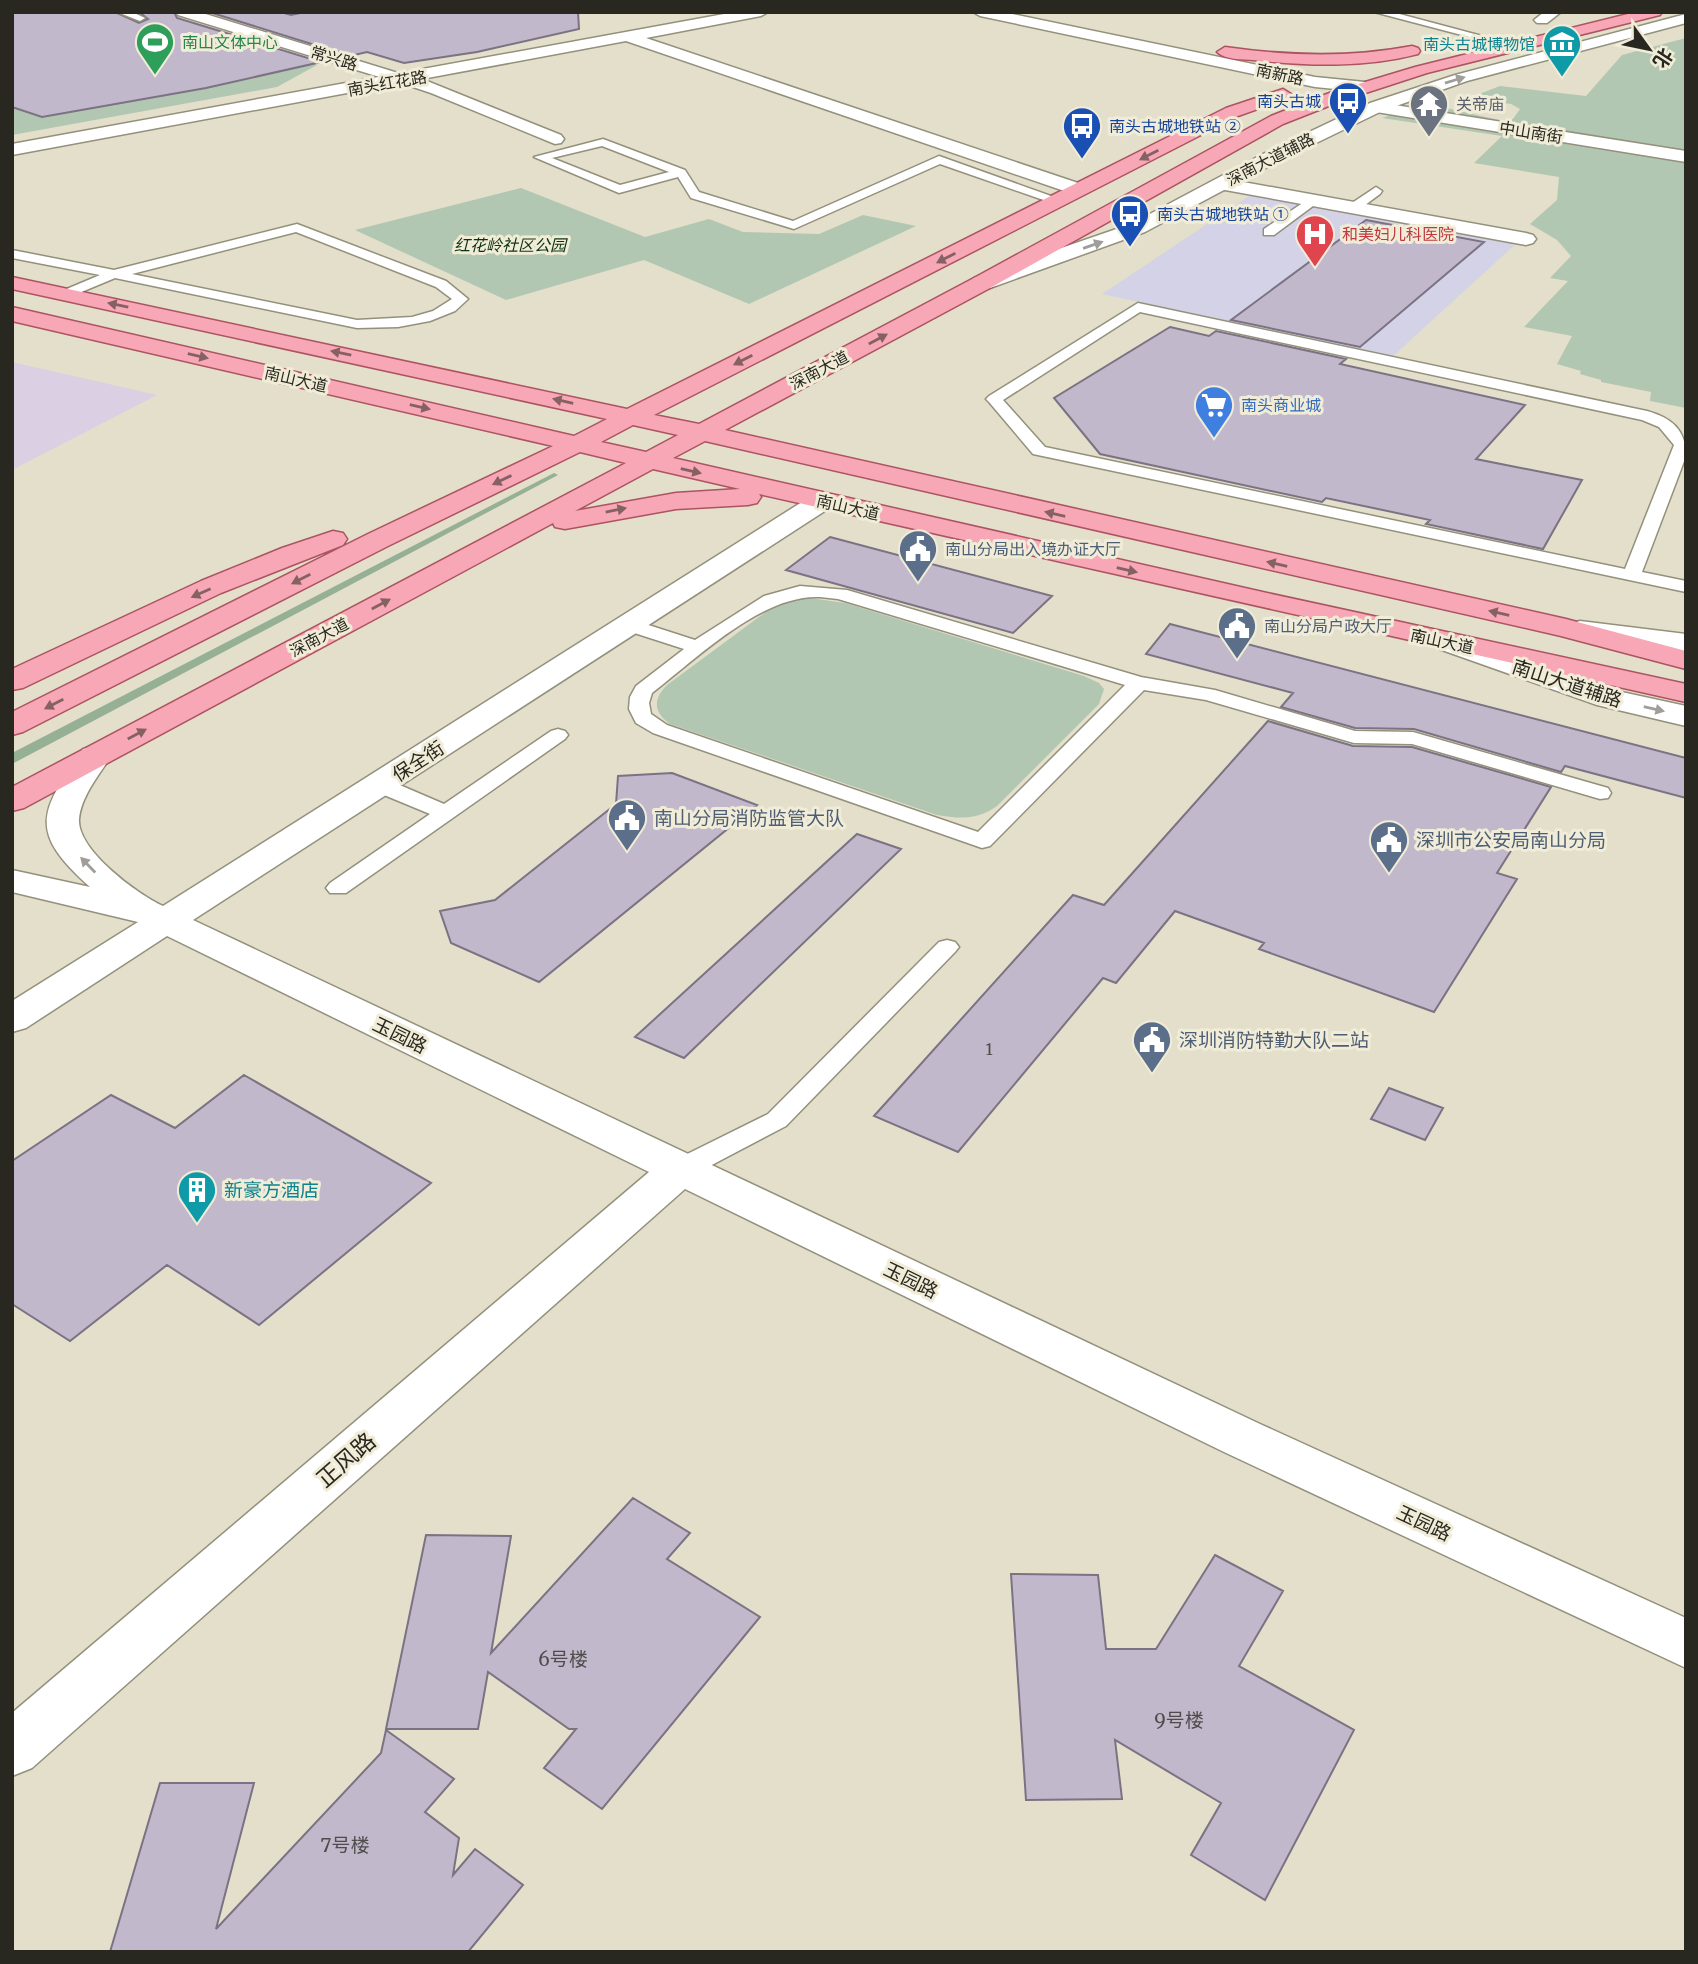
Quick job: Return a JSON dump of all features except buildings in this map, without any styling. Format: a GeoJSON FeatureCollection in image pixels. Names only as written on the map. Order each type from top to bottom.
{"type":"FeatureCollection","features":[{"type":"Feature","properties":{"kind":"main road"},"geometry":{"type":"LineString","coordinates":[[1542,18],[1574,12]]}},
{"type":"Feature","properties":{"kind":"main road","name":"深南大道"},"geometry":{"type":"LineString","coordinates":[[12,801],[982,283],[1245,136],[1310,106],[1365,87],[1472,56],[1655,12]]}},
{"type":"Feature","properties":{"kind":"main road"},"geometry":{"type":"LineString","coordinates":[[1516,63],[1633,18]]}},
{"type":"Feature","properties":{"kind":"main road"},"geometry":{"type":"LineString","coordinates":[[12,725],[577,444],[1231,112],[1336,75],[1483,34]]}},
{"type":"Feature","properties":{"kind":"main road"},"geometry":{"type":"LineString","coordinates":[[1225,52],[1284,60],[1343,61],[1431,47]]}},
{"type":"Feature","properties":{"kind":"main road"},"geometry":{"type":"LineString","coordinates":[[1208,59],[1243,72],[1253,80],[1255,90],[1231,112]]}},
{"type":"Feature","properties":{"kind":"main road","name":"南山大道"},"geometry":{"type":"LineString","coordinates":[[12,283],[704,432],[846,467],[1566,628],[1686,660]]}},
{"type":"Feature","properties":{"kind":"main road","name":"南山大道"},"geometry":{"type":"LineString","coordinates":[[12,314],[822,501],[1450,643],[1686,693]]}},
{"type":"Feature","properties":{"kind":"main road"},"geometry":{"type":"LineString","coordinates":[[796,382],[780,397],[772,412],[777,423],[789,439],[807,452],[846,467]]}},
{"type":"Feature","properties":{"kind":"main road"},"geometry":{"type":"LineString","coordinates":[[12,681],[262,566],[320,543],[472,494]]}},
{"type":"Feature","properties":{"kind":"main road"},"geometry":{"type":"LineString","coordinates":[[481,551],[579,516],[640,506],[725,497],[822,501]]}},
{"type":"Feature","properties":{"kind":"street","name":"常兴路"},"geometry":{"type":"LineString","coordinates":[[183,12],[437,89],[555,139]]}},
{"type":"Feature","properties":{"kind":"street","name":"南头红花路"},"geometry":{"type":"LineString","coordinates":[[12,150],[405,80],[761,12]]}},
{"type":"Feature","properties":{"kind":"street","name":"南新路"},"geometry":{"type":"LineString","coordinates":[[980,12],[1315,82],[1365,87]]}},
{"type":"Feature","properties":{"kind":"street","name":"南新路"},"geometry":{"type":"LineString","coordinates":[[1028,12],[1336,75],[1365,87]]}},
{"type":"Feature","properties":{"kind":"street","name":"深南大道辅路"},"geometry":{"type":"LineString","coordinates":[[982,283],[1139,228],[1312,136],[1376,107],[1429,88],[1516,63],[1686,18]]}},
{"type":"Feature","properties":{"kind":"street"},"geometry":{"type":"LineString","coordinates":[[628,37],[1080,190]]}},
{"type":"Feature","properties":{"kind":"street","name":"中山南街"},"geometry":{"type":"LineString","coordinates":[[1376,107],[1686,157]]}},
{"type":"Feature","properties":{"kind":"street"},"geometry":{"type":"LineString","coordinates":[[1221,184],[1526,239]]}},
{"type":"Feature","properties":{"kind":"street","name":"保全街"},"geometry":{"type":"LineString","coordinates":[[12,1019],[153,916],[380,785],[822,501]]}},
{"type":"Feature","properties":{"kind":"street"},"geometry":{"type":"LineString","coordinates":[[1566,628],[1686,643]]}},
{"type":"Feature","properties":{"kind":"street","name":"南山大道辅路"},"geometry":{"type":"LineString","coordinates":[[1450,643],[1608,698],[1686,716]]}},
{"type":"Feature","properties":{"kind":"street"},"geometry":{"type":"LineString","coordinates":[[95,756],[72,792],[61,820],[69,844],[89,868],[153,916]]}},
{"type":"Feature","properties":{"kind":"street"},"geometry":{"type":"LineString","coordinates":[[12,881],[153,916]]}},
{"type":"Feature","properties":{"kind":"street","name":"玉园路"},"geometry":{"type":"LineString","coordinates":[[153,916],[1242,1438],[1686,1644]]}},
{"type":"Feature","properties":{"kind":"street","name":"正风路"},"geometry":{"type":"LineString","coordinates":[[12,1749],[679,1170]]}},
{"type":"Feature","properties":{"kind":"lane"},"geometry":{"type":"LineString","coordinates":[[121,12],[140,18]]}},
{"type":"Feature","properties":{"kind":"lane"},"geometry":{"type":"LineString","coordinates":[[1379,12],[1483,34]]}},
{"type":"Feature","properties":{"kind":"lane"},"geometry":{"type":"LineString","coordinates":[[681,173],[620,188],[540,156],[603,142],[681,173],[695,195],[728,208],[794,225],[939,160],[1059,201]]}},
{"type":"Feature","properties":{"kind":"lane"},"geometry":{"type":"LineString","coordinates":[[1353,208],[1376,191]]}},
{"type":"Feature","properties":{"kind":"lane"},"geometry":{"type":"LineString","coordinates":[[1269,232],[1313,200]]}},
{"type":"Feature","properties":{"kind":"lane"},"geometry":{"type":"LineString","coordinates":[[12,254],[114,274],[357,324],[398,324],[426,318],[451,308],[461,299],[441,284],[297,228],[114,274],[67,294]]}},
{"type":"Feature","properties":{"kind":"lane"},"geometry":{"type":"LineString","coordinates":[[1632,575],[1682,445],[1674,432],[1647,416],[1138,307],[994,398],[1039,451],[1686,587]]}},
{"type":"Feature","properties":{"kind":"lane"},"geometry":{"type":"LineString","coordinates":[[1139,683],[982,841],[645,723],[639,714],[638,701],[643,690],[769,600],[785,594],[821,591],[840,594],[1139,683],[1208,694],[1354,737],[1413,738],[1600,793]]}},
{"type":"Feature","properties":{"kind":"lane"},"geometry":{"type":"LineString","coordinates":[[629,625],[701,648]]}},
{"type":"Feature","properties":{"kind":"lane"},"geometry":{"type":"LineString","coordinates":[[338,888],[558,735]]}},
{"type":"Feature","properties":{"kind":"lane"},"geometry":{"type":"LineString","coordinates":[[380,785],[446,813]]}},
{"type":"Feature","properties":{"kind":"lane"},"geometry":{"type":"LineString","coordinates":[[679,1170],[777,1120],[947,947]]}},
{"type":"Feature","properties":{"kind":"shaded area","name":"和美妇儿科医院"},"geometry":{"type":"Polygon","coordinates":[[[1252,194],[1518,242],[1393,356],[1102,294],[1252,194]]]}},
{"type":"Feature","properties":{"kind":"shaded area"},"geometry":{"type":"Polygon","coordinates":[[[12,362],[157,395],[12,470],[12,362]]]}},
{"type":"Feature","properties":{"kind":"green space","name":"南山文体中心"},"geometry":{"type":"Polygon","coordinates":[[[12,12],[141,12],[317,65],[277,87],[12,135],[12,12]]]}},
{"type":"Feature","properties":{"kind":"green space"},"geometry":{"type":"Polygon","coordinates":[[[1686,38],[1686,408],[1650,401],[1651,392],[1601,382],[1580,374],[1581,371],[1557,364],[1572,336],[1524,327],[1568,281],[1550,278],[1571,256],[1557,240],[1530,224],[1557,200],[1559,177],[1474,163],[1502,136],[1382,118],[1425,103],[1503,121],[1513,119],[1520,109],[1511,104],[1469,98],[1500,86],[1586,96],[1622,55],[1686,38]]]}},
{"type":"Feature","properties":{"kind":"green space","name":"红花岭社区公园"},"geometry":{"type":"Polygon","coordinates":[[[521,188],[645,237],[709,219],[743,232],[819,234],[863,215],[916,226],[749,304],[644,260],[506,300],[355,230],[521,188]]]}},
{"type":"Feature","properties":{"kind":"green space"},"geometry":{"type":"Polygon","coordinates":[[[554,473],[558,475],[12,764],[12,753],[554,473]]]}},
{"type":"Feature","properties":{"kind":"green space"},"geometry":{"type":"Polygon","coordinates":[[[803,597],[845,603],[1084,676],[1099,683],[1104,689],[1099,704],[997,806],[982,814],[968,817],[937,815],[670,724],[660,715],[657,700],[667,685],[767,611],[803,597]]]}},
{"type":"Feature","properties":{"kind":"place","name":"南山文体中心"},"geometry":{"type":"Point","coordinates":[155,76]}},
{"type":"Feature","properties":{"kind":"place","name":"南头古城博物馆"},"geometry":{"type":"Point","coordinates":[1562,78]}},
{"type":"Feature","properties":{"kind":"place","name":"南头古城"},"geometry":{"type":"Point","coordinates":[1348,135]}},
{"type":"Feature","properties":{"kind":"place","name":"关帝庙"},"geometry":{"type":"Point","coordinates":[1429,138]}},
{"type":"Feature","properties":{"kind":"place","name":"南头古城地铁站 ②"},"geometry":{"type":"Point","coordinates":[1082,160]}},
{"type":"Feature","properties":{"kind":"place","name":"南头古城地铁站 ①"},"geometry":{"type":"Point","coordinates":[1130,248]}},
{"type":"Feature","properties":{"kind":"place","name":"和美妇儿科医院"},"geometry":{"type":"Point","coordinates":[1315,268]}},
{"type":"Feature","properties":{"kind":"place","name":"南头商业城"},"geometry":{"type":"Point","coordinates":[1214,439]}},
{"type":"Feature","properties":{"kind":"place","name":"南山分局出入境办证大厅"},"geometry":{"type":"Point","coordinates":[918,583]}},
{"type":"Feature","properties":{"kind":"place","name":"南山分局户政大厅"},"geometry":{"type":"Point","coordinates":[1237,660]}},
{"type":"Feature","properties":{"kind":"place","name":"南山分局消防监管大队"},"geometry":{"type":"Point","coordinates":[627,852]}},
{"type":"Feature","properties":{"kind":"place","name":"深圳市公安局南山分局"},"geometry":{"type":"Point","coordinates":[1389,874]}},
{"type":"Feature","properties":{"kind":"place","name":"深圳消防特勤大队二站"},"geometry":{"type":"Point","coordinates":[1152,1074]}},
{"type":"Feature","properties":{"kind":"place","name":"新豪方酒店"},"geometry":{"type":"Point","coordinates":[197,1224]}}]}
